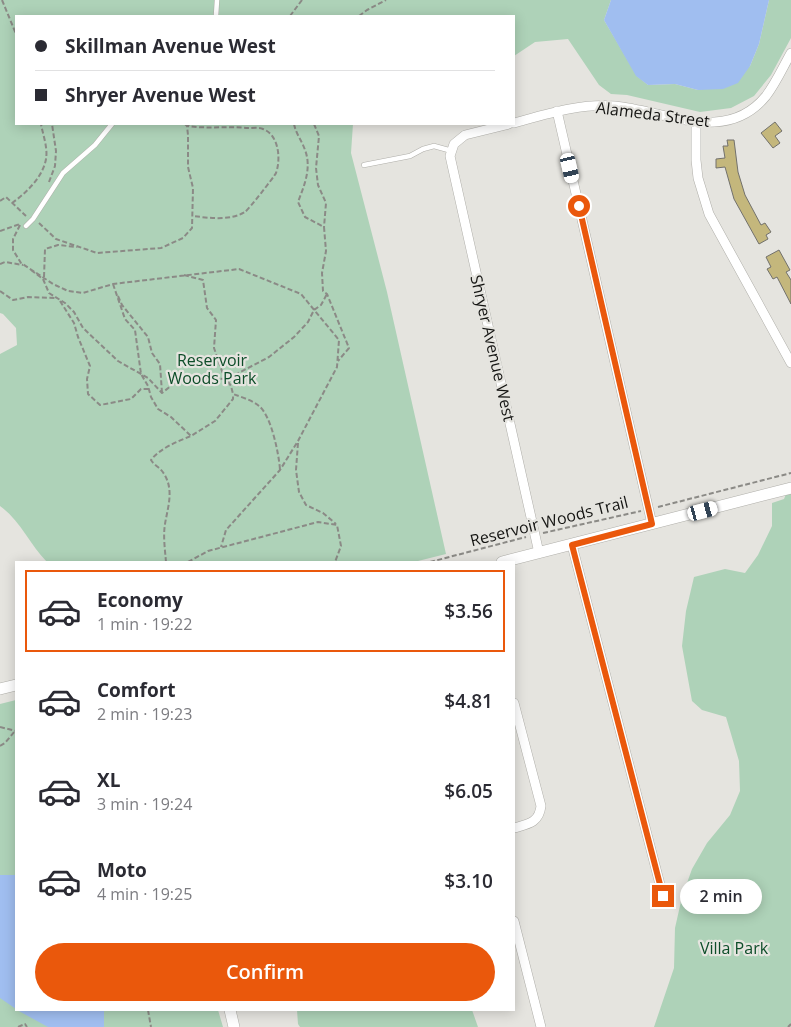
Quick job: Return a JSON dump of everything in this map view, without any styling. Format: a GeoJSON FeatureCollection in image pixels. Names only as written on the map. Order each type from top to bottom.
{"type":"FeatureCollection","features":[{"type":"Feature","properties":{"kind":"main road"},"geometry":{"type":"LineString","coordinates":[[506,561],[791,488]]}},
{"type":"Feature","properties":{"kind":"main road"},"geometry":{"type":"LineString","coordinates":[[0,688],[15,685]]}},
{"type":"Feature","properties":{"kind":"main road"},"geometry":{"type":"LineString","coordinates":[[230,1011],[234,1027]]}},
{"type":"Feature","properties":{"kind":"street","name":"Alameda Street"},"geometry":{"type":"LineString","coordinates":[[515,123],[557,111],[593,106],[613,106],[640,110],[696,123],[736,118],[752,109],[766,96],[791,53]]}},
{"type":"Feature","properties":{"kind":"street"},"geometry":{"type":"LineString","coordinates":[[557,111],[652,524]]}},
{"type":"Feature","properties":{"kind":"street"},"geometry":{"type":"LineString","coordinates":[[696,123],[698,178],[709,214],[791,362]]}},
{"type":"Feature","properties":{"kind":"street"},"geometry":{"type":"LineString","coordinates":[[453,147],[465,135],[505,125]]}},
{"type":"Feature","properties":{"kind":"street","name":"Shryer Avenue West"},"geometry":{"type":"LineString","coordinates":[[453,147],[450,156],[539,553]]}},
{"type":"Feature","properties":{"kind":"street"},"geometry":{"type":"LineString","coordinates":[[572,545],[663,896]]}},
{"type":"Feature","properties":{"kind":"street"},"geometry":{"type":"LineString","coordinates":[[515,707],[541,806],[538,817],[530,824],[515,828]]}},
{"type":"Feature","properties":{"kind":"street"},"geometry":{"type":"LineString","coordinates":[[515,925],[541,1027]]}},
{"type":"Feature","properties":{"kind":"lane"},"geometry":{"type":"LineString","coordinates":[[216,0],[216,15]]}},
{"type":"Feature","properties":{"kind":"lane"},"geometry":{"type":"LineString","coordinates":[[26,226],[33,219],[63,173],[95,145],[111,125]]}},
{"type":"Feature","properties":{"kind":"lane"},"geometry":{"type":"LineString","coordinates":[[364,165],[410,156],[434,146],[453,147]]}},
{"type":"Feature","properties":{"kind":"path"},"geometry":{"type":"LineString","coordinates":[[2,0],[15,32]]}},
{"type":"Feature","properties":{"kind":"path"},"geometry":{"type":"LineString","coordinates":[[291,15],[302,0]]}},
{"type":"Feature","properties":{"kind":"path"},"geometry":{"type":"LineString","coordinates":[[360,15],[386,0]]}},
{"type":"Feature","properties":{"kind":"path"},"geometry":{"type":"LineString","coordinates":[[12,203],[32,184],[46,161],[46,148],[41,125]]}},
{"type":"Feature","properties":{"kind":"path"},"geometry":{"type":"LineString","coordinates":[[46,188],[55,166],[56,151],[52,125]]}},
{"type":"Feature","properties":{"kind":"path"},"geometry":{"type":"LineString","coordinates":[[0,201],[6,196],[27,217],[43,226],[56,239],[97,253],[161,248],[183,238],[192,228],[192,216],[193,188],[188,167],[186,125],[264,129],[274,139],[279,158],[275,174],[246,211],[235,216],[212,218],[192,216]]}},
{"type":"Feature","properties":{"kind":"path"},"geometry":{"type":"LineString","coordinates":[[294,125],[306,152],[307,178],[298,202],[304,218],[324,227]]}},
{"type":"Feature","properties":{"kind":"path"},"geometry":{"type":"LineString","coordinates":[[314,125],[319,136],[316,168],[318,185],[326,203],[324,227],[326,251],[322,273],[323,291],[327,294],[349,348],[337,362]]}},
{"type":"Feature","properties":{"kind":"path"},"geometry":{"type":"LineString","coordinates":[[0,231],[20,224],[13,239],[13,250],[21,263],[43,278],[68,291],[83,293],[113,284],[239,268],[301,294],[339,340],[337,367],[298,441],[280,470],[226,530],[221,547]]}},
{"type":"Feature","properties":{"kind":"path"},"geometry":{"type":"LineString","coordinates":[[90,250],[72,245],[58,245],[45,249],[43,278],[49,293],[74,312],[83,328],[118,361],[155,384],[162,393]]}},
{"type":"Feature","properties":{"kind":"path"},"geometry":{"type":"LineString","coordinates":[[0,264],[5,262],[27,266]]}},
{"type":"Feature","properties":{"kind":"path"},"geometry":{"type":"LineString","coordinates":[[166,561],[164,550],[165,524],[170,502],[168,488],[162,472],[151,460],[166,448],[191,436],[215,421],[233,399],[231,386],[223,374],[214,348],[216,320],[208,308],[203,280],[182,275]]}},
{"type":"Feature","properties":{"kind":"path"},"geometry":{"type":"LineString","coordinates":[[113,284],[122,305],[148,337],[152,354],[160,364],[162,393]]}},
{"type":"Feature","properties":{"kind":"path"},"geometry":{"type":"LineString","coordinates":[[0,291],[13,300],[28,296],[58,298]]}},
{"type":"Feature","properties":{"kind":"path"},"geometry":{"type":"LineString","coordinates":[[116,291],[119,306],[125,319],[135,330],[141,374],[151,397],[158,409],[171,417],[191,436]]}},
{"type":"Feature","properties":{"kind":"path"},"geometry":{"type":"LineString","coordinates":[[162,393],[182,377],[227,379],[269,357],[294,337],[308,322],[314,310],[322,306],[327,294]]}},
{"type":"Feature","properties":{"kind":"path"},"geometry":{"type":"LineString","coordinates":[[58,298],[74,323],[90,366],[87,379],[88,394],[100,405],[131,399],[141,389],[149,389]]}},
{"type":"Feature","properties":{"kind":"path"},"geometry":{"type":"LineString","coordinates":[[233,394],[260,406],[273,431],[280,470]]}},
{"type":"Feature","properties":{"kind":"path"},"geometry":{"type":"LineString","coordinates":[[298,441],[296,470],[298,492],[306,505],[323,513],[337,525],[341,546],[335,561]]}},
{"type":"Feature","properties":{"kind":"path","name":"Reservoir Woods Trail"},"geometry":{"type":"LineString","coordinates":[[434,561],[791,473]]}},
{"type":"Feature","properties":{"kind":"path"},"geometry":{"type":"LineString","coordinates":[[190,561],[208,551],[221,547],[318,522],[337,525]]}},
{"type":"Feature","properties":{"kind":"path"},"geometry":{"type":"LineString","coordinates":[[0,727],[15,731]]}},
{"type":"Feature","properties":{"kind":"path"},"geometry":{"type":"LineString","coordinates":[[0,746],[15,732]]}},
{"type":"Feature","properties":{"kind":"path"},"geometry":{"type":"LineString","coordinates":[[148,1011],[151,1027]]}},
{"type":"Feature","properties":{"kind":"path"},"geometry":{"type":"LineString","coordinates":[[18,1027],[25,1024],[27,1027]]}},
{"type":"Feature","properties":{"kind":"path"},"geometry":{"type":"LineString","coordinates":[[788,1027],[791,1024]]}},
{"type":"Feature","properties":{"kind":"green space","name":"Reservoir Woods Park"},"geometry":{"type":"Polygon","coordinates":[[[0,0],[611,0],[604,20],[637,76],[648,85],[675,84],[698,90],[750,66],[759,44],[769,0],[791,0],[791,38],[771,75],[754,96],[731,108],[700,112],[627,95],[611,94],[599,85],[568,39],[535,42],[515,55],[515,15],[15,15],[15,125],[353,125],[351,153],[387,292],[446,554],[418,561],[46,561],[19,525],[0,506],[0,354],[17,345],[16,328],[0,313],[0,0]]]}},
{"type":"Feature","properties":{"kind":"green space","name":"Villa Park"},"geometry":{"type":"Polygon","coordinates":[[[791,488],[791,1027],[654,1027],[674,968],[675,928],[682,897],[692,869],[707,843],[730,815],[740,791],[739,761],[726,717],[702,710],[692,701],[682,646],[686,611],[694,577],[725,569],[745,573],[758,555],[772,526],[772,503],[784,499],[788,489],[791,488]]]}},
{"type":"Feature","properties":{"kind":"green space"},"geometry":{"type":"Polygon","coordinates":[[[15,700],[15,1011],[218,1011],[223,1027],[0,1027],[0,704],[15,700]]]}},
{"type":"Feature","properties":{"kind":"green space"},"geometry":{"type":"Polygon","coordinates":[[[297,1011],[472,1011],[478,1027],[300,1027],[297,1011]]]}},
{"type":"Feature","properties":{"kind":"water"},"geometry":{"type":"Polygon","coordinates":[[[611,0],[769,0],[759,44],[750,66],[738,83],[723,89],[698,90],[675,84],[648,85],[636,76],[604,20],[611,0]]]}},
{"type":"Feature","properties":{"kind":"water"},"geometry":{"type":"Polygon","coordinates":[[[0,875],[15,875],[15,1008],[0,998],[0,875]]]}},
{"type":"Feature","properties":{"kind":"water"},"geometry":{"type":"Polygon","coordinates":[[[19,1011],[104,1011],[104,1027],[48,1027],[19,1011]]]}},
{"type":"Feature","properties":{"kind":"building"},"geometry":{"type":"Polygon","coordinates":[[[775,122],[782,131],[775,136],[780,143],[773,148],[761,133],[775,122]]]}},
{"type":"Feature","properties":{"kind":"building"},"geometry":{"type":"Polygon","coordinates":[[[727,140],[734,140],[738,172],[745,195],[761,225],[765,223],[771,232],[766,235],[768,239],[759,244],[734,199],[725,167],[716,168],[716,159],[725,158],[723,146],[728,146],[727,140]]]}},
{"type":"Feature","properties":{"kind":"building"},"geometry":{"type":"Polygon","coordinates":[[[779,250],[790,270],[786,272],[791,280],[791,304],[777,277],[773,279],[767,269],[771,267],[766,257],[779,250]]]}},
{"type":"Feature","properties":{"kind":"route"},"geometry":{"type":"LineString","coordinates":[[579,206],[652,524],[572,545],[663,896]]}}]}
